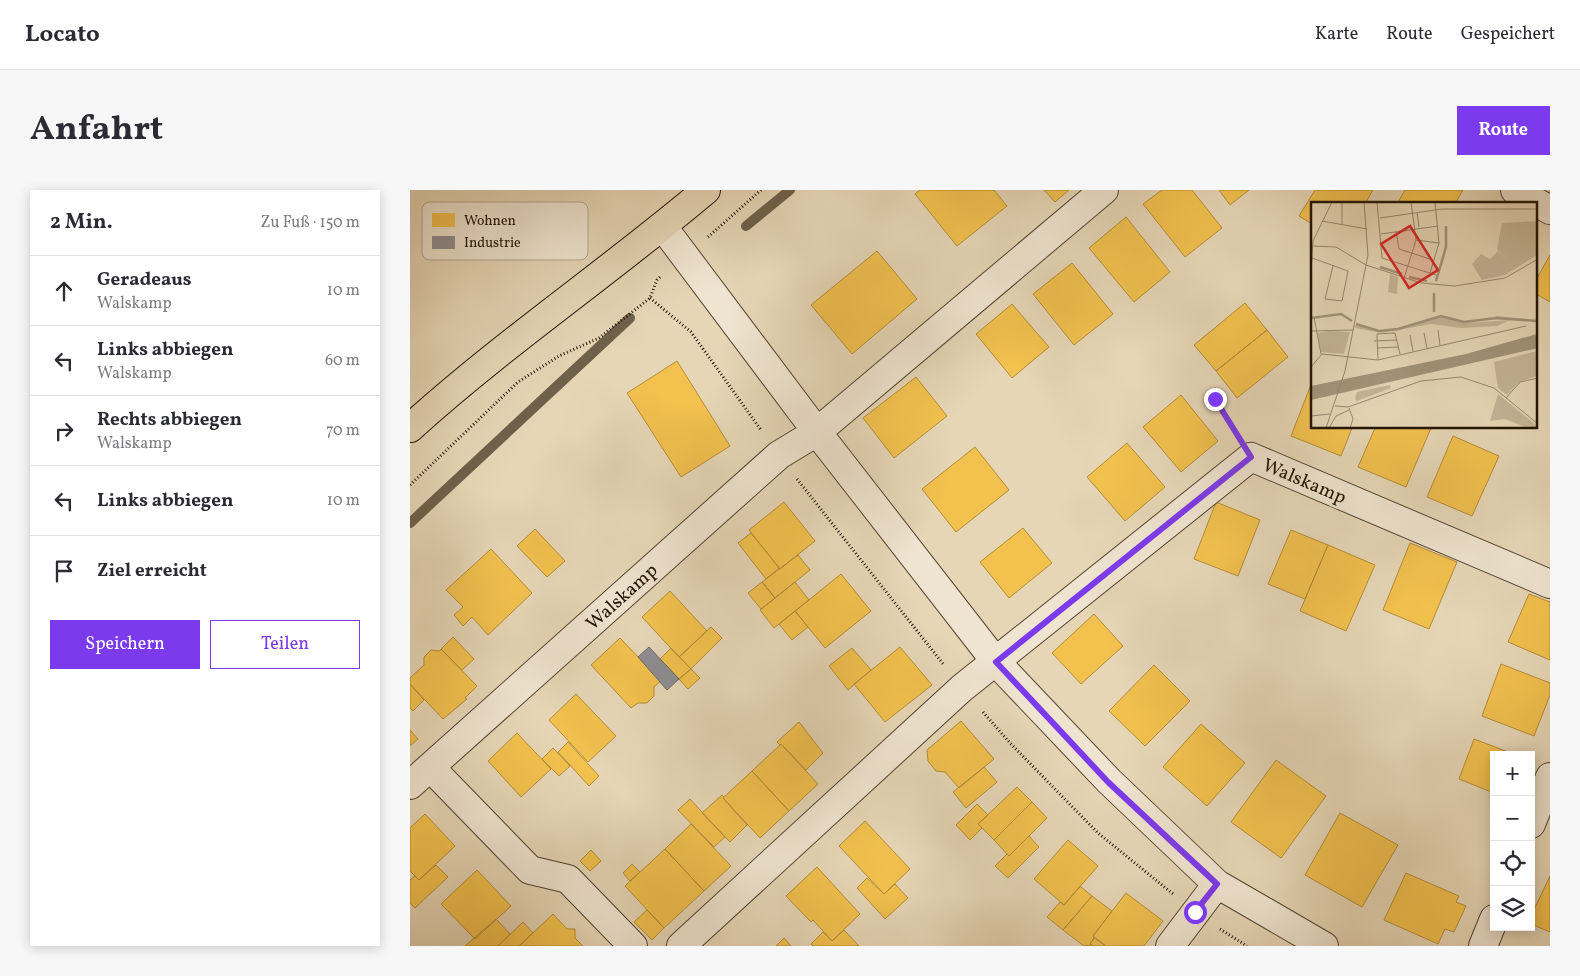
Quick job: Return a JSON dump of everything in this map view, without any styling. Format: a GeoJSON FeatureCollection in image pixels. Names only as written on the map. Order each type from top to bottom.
{"type":"FeatureCollection","features":[{"type":"Feature","properties":{"kind":"main road"},"geometry":{"type":"LineString","coordinates":[[410,428],[451,391],[663,227],[706,190]]}},
{"type":"Feature","properties":{"kind":"street","name":"Walskamp"},"geometry":{"type":"LineString","coordinates":[[410,785],[779,455],[817,432],[1104,190]]}},
{"type":"Feature","properties":{"kind":"street"},"geometry":{"type":"LineString","coordinates":[[1515,190],[1536,202]]}},
{"type":"Feature","properties":{"kind":"street"},"geometry":{"type":"LineString","coordinates":[[1538,203],[1550,210]]}},
{"type":"Feature","properties":{"kind":"street"},"geometry":{"type":"LineString","coordinates":[[663,227],[817,432],[996,662],[1108,782],[1217,884],[1324,946]]}},
{"type":"Feature","properties":{"kind":"street","name":"Walskamp"},"geometry":{"type":"LineString","coordinates":[[681,946],[962,688],[1251,457],[1550,584]]}},
{"type":"Feature","properties":{"kind":"street"},"geometry":{"type":"LineString","coordinates":[[430,766],[530,870],[568,879],[633,946]]}},
{"type":"Feature","properties":{"kind":"street"},"geometry":{"type":"LineString","coordinates":[[1535,814],[1550,777]]}},
{"type":"Feature","properties":{"kind":"street"},"geometry":{"type":"LineString","coordinates":[[1170,946],[1217,884]]}},
{"type":"Feature","properties":{"kind":"street"},"geometry":{"type":"LineString","coordinates":[[1483,946],[1490,929]]}},
{"type":"Feature","properties":{"kind":"path"},"geometry":{"type":"LineString","coordinates":[[410,485],[518,382],[559,356],[599,338],[650,298],[657,280],[761,190]]}},
{"type":"Feature","properties":{"kind":"path"},"geometry":{"type":"LineString","coordinates":[[1215,399],[1251,457]]}},
{"type":"Feature","properties":{"kind":"building: Wohnen"},"geometry":{"type":"Polygon","coordinates":[[[920,190],[994,190],[1007,206],[957,246],[915,194],[920,190]]]}},
{"type":"Feature","properties":{"kind":"building: Wohnen"},"geometry":{"type":"Polygon","coordinates":[[[1044,190],[1069,190],[1055,202],[1044,190]]]}},
{"type":"Feature","properties":{"kind":"building: Wohnen"},"geometry":{"type":"Polygon","coordinates":[[[1162,190],[1192,190],[1222,228],[1185,257],[1143,204],[1162,190]]]}},
{"type":"Feature","properties":{"kind":"building: Wohnen"},"geometry":{"type":"Polygon","coordinates":[[[1219,190],[1249,190],[1230,205],[1219,190]]]}},
{"type":"Feature","properties":{"kind":"building: Wohnen"},"geometry":{"type":"Polygon","coordinates":[[[1315,190],[1373,190],[1366,202],[1311,202],[1311,223],[1299,216],[1315,190]]]}},
{"type":"Feature","properties":{"kind":"building: Wohnen"},"geometry":{"type":"Polygon","coordinates":[[[1405,190],[1463,190],[1456,202],[1398,202],[1405,190]]]}},
{"type":"Feature","properties":{"kind":"building: Wohnen"},"geometry":{"type":"Polygon","coordinates":[[[1126,217],[1170,272],[1134,302],[1089,248],[1126,217]]]}},
{"type":"Feature","properties":{"kind":"building: Wohnen"},"geometry":{"type":"Polygon","coordinates":[[[877,251],[917,299],[852,354],[811,305],[877,251]]]}},
{"type":"Feature","properties":{"kind":"building: Wohnen"},"geometry":{"type":"Polygon","coordinates":[[[1550,255],[1550,302],[1538,295],[1538,276],[1550,255]]]}},
{"type":"Feature","properties":{"kind":"building: Wohnen"},"geometry":{"type":"Polygon","coordinates":[[[1072,263],[1113,314],[1074,345],[1033,294],[1072,263]]]}},
{"type":"Feature","properties":{"kind":"building: Wohnen"},"geometry":{"type":"Polygon","coordinates":[[[1245,303],[1267,330],[1216,371],[1194,345],[1245,303]]]}},
{"type":"Feature","properties":{"kind":"building: Wohnen"},"geometry":{"type":"Polygon","coordinates":[[[1012,304],[1049,347],[1012,378],[976,334],[1012,304]]]}},
{"type":"Feature","properties":{"kind":"building: Wohnen"},"geometry":{"type":"Polygon","coordinates":[[[1267,330],[1288,357],[1237,398],[1216,371],[1267,330]]]}},
{"type":"Feature","properties":{"kind":"building: Wohnen"},"geometry":{"type":"Polygon","coordinates":[[[677,361],[730,446],[681,477],[627,393],[677,361]]]}},
{"type":"Feature","properties":{"kind":"building: Wohnen"},"geometry":{"type":"Polygon","coordinates":[[[916,377],[947,416],[894,458],[863,418],[916,377]]]}},
{"type":"Feature","properties":{"kind":"building: Wohnen"},"geometry":{"type":"Polygon","coordinates":[[[1311,385],[1311,429],[1352,429],[1341,456],[1291,436],[1311,385]]]}},
{"type":"Feature","properties":{"kind":"building: Wohnen"},"geometry":{"type":"Polygon","coordinates":[[[1181,395],[1218,441],[1181,472],[1143,427],[1181,395]]]}},
{"type":"Feature","properties":{"kind":"building: Wohnen"},"geometry":{"type":"Polygon","coordinates":[[[1375,429],[1431,429],[1406,487],[1358,467],[1375,429]]]}},
{"type":"Feature","properties":{"kind":"building: Wohnen"},"geometry":{"type":"Polygon","coordinates":[[[1453,436],[1499,456],[1472,516],[1427,497],[1453,436]]]}},
{"type":"Feature","properties":{"kind":"building: Wohnen"},"geometry":{"type":"Polygon","coordinates":[[[1127,443],[1165,487],[1125,521],[1087,477],[1127,443]]]}},
{"type":"Feature","properties":{"kind":"building: Wohnen"},"geometry":{"type":"Polygon","coordinates":[[[975,447],[1009,490],[956,532],[922,489],[975,447]]]}},
{"type":"Feature","properties":{"kind":"building: Wohnen"},"geometry":{"type":"Polygon","coordinates":[[[784,502],[815,541],[780,569],[749,530],[784,502]]]}},
{"type":"Feature","properties":{"kind":"building: Wohnen"},"geometry":{"type":"Polygon","coordinates":[[[1216,502],[1260,520],[1238,576],[1194,559],[1216,502]]]}},
{"type":"Feature","properties":{"kind":"building: Wohnen"},"geometry":{"type":"Polygon","coordinates":[[[1023,528],[1052,563],[1009,598],[980,562],[1023,528]]]}},
{"type":"Feature","properties":{"kind":"building: Wohnen"},"geometry":{"type":"Polygon","coordinates":[[[535,529],[565,561],[547,577],[517,546],[535,529]]]}},
{"type":"Feature","properties":{"kind":"building: Wohnen"},"geometry":{"type":"Polygon","coordinates":[[[1291,530],[1328,545],[1305,599],[1268,584],[1291,530]]]}},
{"type":"Feature","properties":{"kind":"building: Wohnen"},"geometry":{"type":"Polygon","coordinates":[[[751,533],[779,568],[766,579],[738,543],[751,533]]]}},
{"type":"Feature","properties":{"kind":"building: Wohnen"},"geometry":{"type":"Polygon","coordinates":[[[1410,543],[1457,562],[1429,629],[1383,610],[1410,543]]]}},
{"type":"Feature","properties":{"kind":"building: Wohnen"},"geometry":{"type":"Polygon","coordinates":[[[1328,545],[1375,565],[1346,631],[1300,611],[1328,545]]]}},
{"type":"Feature","properties":{"kind":"building: Wohnen"},"geometry":{"type":"Polygon","coordinates":[[[491,549],[532,593],[488,635],[472,617],[463,626],[454,615],[463,607],[446,590],[491,549]]]}},
{"type":"Feature","properties":{"kind":"building: Wohnen"},"geometry":{"type":"Polygon","coordinates":[[[798,555],[810,570],[775,598],[762,582],[798,555]]]}},
{"type":"Feature","properties":{"kind":"building: Wohnen"},"geometry":{"type":"Polygon","coordinates":[[[841,574],[871,611],[825,648],[795,611],[841,574]]]}},
{"type":"Feature","properties":{"kind":"building: Wohnen"},"geometry":{"type":"Polygon","coordinates":[[[762,582],[775,598],[761,609],[748,593],[762,582]]]}},
{"type":"Feature","properties":{"kind":"building: Wohnen"},"geometry":{"type":"Polygon","coordinates":[[[795,582],[809,600],[774,628],[760,610],[795,582]]]}},
{"type":"Feature","properties":{"kind":"building: Wohnen"},"geometry":{"type":"Polygon","coordinates":[[[670,591],[707,631],[679,657],[642,617],[670,591]]]}},
{"type":"Feature","properties":{"kind":"building: Wohnen"},"geometry":{"type":"Polygon","coordinates":[[[1529,594],[1550,602],[1550,660],[1508,642],[1529,594]]]}},
{"type":"Feature","properties":{"kind":"building: Wohnen"},"geometry":{"type":"Polygon","coordinates":[[[795,611],[808,627],[792,640],[779,624],[795,611]]]}},
{"type":"Feature","properties":{"kind":"building: Wohnen"},"geometry":{"type":"Polygon","coordinates":[[[1094,614],[1123,646],[1081,684],[1052,653],[1094,614]]]}},
{"type":"Feature","properties":{"kind":"building: Wohnen"},"geometry":{"type":"Polygon","coordinates":[[[711,627],[722,638],[691,669],[679,657],[711,627]]]}},
{"type":"Feature","properties":{"kind":"building: Wohnen"},"geometry":{"type":"Polygon","coordinates":[[[453,637],[474,659],[462,670],[441,649],[453,637]]]}},
{"type":"Feature","properties":{"kind":"building: Wohnen"},"geometry":{"type":"Polygon","coordinates":[[[620,638],[661,681],[654,687],[654,696],[647,703],[638,703],[631,708],[591,665],[620,638]]]}},
{"type":"Feature","properties":{"kind":"building: Wohnen"},"geometry":{"type":"Polygon","coordinates":[[[900,647],[932,685],[885,722],[854,684],[900,647]]]}},
{"type":"Feature","properties":{"kind":"building: Wohnen"},"geometry":{"type":"Polygon","coordinates":[[[671,648],[691,669],[679,679],[660,659],[671,648]]]}},
{"type":"Feature","properties":{"kind":"building: Wohnen"},"geometry":{"type":"Polygon","coordinates":[[[852,648],[871,670],[848,690],[829,666],[852,648]]]}},
{"type":"Feature","properties":{"kind":"building: Wohnen"},"geometry":{"type":"Polygon","coordinates":[[[441,649],[477,686],[465,698],[467,699],[443,719],[410,684],[410,678],[424,665],[424,657],[431,650],[439,651],[441,649]]]}},
{"type":"Feature","properties":{"kind":"building: Wohnen"},"geometry":{"type":"Polygon","coordinates":[[[1501,664],[1550,683],[1550,695],[1534,736],[1482,716],[1501,664]]]}},
{"type":"Feature","properties":{"kind":"building: Wohnen"},"geometry":{"type":"Polygon","coordinates":[[[1154,665],[1190,701],[1145,746],[1109,711],[1154,665]]]}},
{"type":"Feature","properties":{"kind":"building: Wohnen"},"geometry":{"type":"Polygon","coordinates":[[[691,669],[700,678],[688,689],[679,679],[691,669]]]}},
{"type":"Feature","properties":{"kind":"building: Wohnen"},"geometry":{"type":"Polygon","coordinates":[[[410,684],[424,700],[413,711],[410,708],[410,684]]]}},
{"type":"Feature","properties":{"kind":"building: Wohnen"},"geometry":{"type":"Polygon","coordinates":[[[576,694],[616,736],[588,762],[549,720],[576,694]]]}},
{"type":"Feature","properties":{"kind":"building: Wohnen"},"geometry":{"type":"Polygon","coordinates":[[[961,721],[994,759],[959,788],[945,772],[936,771],[928,761],[927,750],[961,721]]]}},
{"type":"Feature","properties":{"kind":"building: Wohnen"},"geometry":{"type":"Polygon","coordinates":[[[799,722],[823,753],[806,770],[777,742],[799,722]]]}},
{"type":"Feature","properties":{"kind":"building: Wohnen"},"geometry":{"type":"Polygon","coordinates":[[[1201,724],[1245,763],[1207,806],[1163,767],[1201,724]]]}},
{"type":"Feature","properties":{"kind":"building: Wohnen"},"geometry":{"type":"Polygon","coordinates":[[[410,730],[418,739],[410,746],[410,730]]]}},
{"type":"Feature","properties":{"kind":"building: Wohnen"},"geometry":{"type":"Polygon","coordinates":[[[517,733],[551,769],[521,797],[488,761],[517,733]]]}},
{"type":"Feature","properties":{"kind":"building: Wohnen"},"geometry":{"type":"Polygon","coordinates":[[[1474,739],[1506,751],[1490,751],[1490,791],[1459,779],[1474,739]]]}},
{"type":"Feature","properties":{"kind":"building: Wohnen"},"geometry":{"type":"Polygon","coordinates":[[[568,742],[599,776],[589,786],[558,752],[568,742]]]}},
{"type":"Feature","properties":{"kind":"building: Wohnen"},"geometry":{"type":"Polygon","coordinates":[[[781,744],[818,784],[789,811],[752,771],[781,744]]]}},
{"type":"Feature","properties":{"kind":"building: Wohnen"},"geometry":{"type":"Polygon","coordinates":[[[553,748],[570,766],[559,776],[542,759],[553,748]]]}},
{"type":"Feature","properties":{"kind":"building: Wohnen"},"geometry":{"type":"Polygon","coordinates":[[[1276,760],[1326,796],[1281,858],[1231,822],[1276,760]]]}},
{"type":"Feature","properties":{"kind":"building: Wohnen"},"geometry":{"type":"Polygon","coordinates":[[[984,767],[997,782],[966,808],[953,792],[984,767]]]}},
{"type":"Feature","properties":{"kind":"building: Wohnen"},"geometry":{"type":"Polygon","coordinates":[[[752,771],[789,811],[760,838],[723,798],[752,771]]]}},
{"type":"Feature","properties":{"kind":"building: Wohnen"},"geometry":{"type":"Polygon","coordinates":[[[1017,787],[1032,802],[994,840],[978,824],[1017,787]]]}},
{"type":"Feature","properties":{"kind":"building: Wohnen"},"geometry":{"type":"Polygon","coordinates":[[[722,795],[747,825],[730,842],[702,813],[722,795]]]}},
{"type":"Feature","properties":{"kind":"building: Wohnen"},"geometry":{"type":"Polygon","coordinates":[[[690,799],[725,837],[714,847],[678,810],[690,799]]]}},
{"type":"Feature","properties":{"kind":"building: Wohnen"},"geometry":{"type":"Polygon","coordinates":[[[1032,802],[1047,818],[1009,856],[994,840],[1032,802]]]}},
{"type":"Feature","properties":{"kind":"building: Wohnen"},"geometry":{"type":"Polygon","coordinates":[[[977,804],[988,815],[978,824],[982,828],[970,840],[956,825],[977,804]]]}},
{"type":"Feature","properties":{"kind":"building: Wohnen"},"geometry":{"type":"Polygon","coordinates":[[[1340,813],[1398,845],[1362,907],[1305,875],[1340,813]]]}},
{"type":"Feature","properties":{"kind":"building: Wohnen"},"geometry":{"type":"Polygon","coordinates":[[[425,814],[455,846],[419,880],[410,871],[410,828],[425,814]]]}},
{"type":"Feature","properties":{"kind":"building: Wohnen"},"geometry":{"type":"Polygon","coordinates":[[[865,821],[910,869],[884,894],[839,846],[865,821]]]}},
{"type":"Feature","properties":{"kind":"building: Wohnen"},"geometry":{"type":"Polygon","coordinates":[[[691,824],[731,866],[704,891],[665,849],[691,824]]]}},
{"type":"Feature","properties":{"kind":"building: Wohnen"},"geometry":{"type":"Polygon","coordinates":[[[1029,836],[1039,847],[1008,878],[995,866],[1007,854],[1009,856],[1029,836]]]}},
{"type":"Feature","properties":{"kind":"building: Wohnen"},"geometry":{"type":"Polygon","coordinates":[[[1068,840],[1098,866],[1064,905],[1034,879],[1068,840]]]}},
{"type":"Feature","properties":{"kind":"building: Wohnen"},"geometry":{"type":"Polygon","coordinates":[[[665,849],[704,891],[664,928],[625,886],[665,849]]]}},
{"type":"Feature","properties":{"kind":"building: Wohnen"},"geometry":{"type":"Polygon","coordinates":[[[591,850],[601,861],[590,871],[580,861],[591,850]]]}},
{"type":"Feature","properties":{"kind":"building: Wohnen"},"geometry":{"type":"Polygon","coordinates":[[[632,864],[640,872],[630,881],[623,873],[632,864]]]}},
{"type":"Feature","properties":{"kind":"building: Wohnen"},"geometry":{"type":"Polygon","coordinates":[[[436,865],[448,877],[415,908],[410,903],[410,880],[415,876],[419,880],[436,865]]]}},
{"type":"Feature","properties":{"kind":"building: Wohnen"},"geometry":{"type":"Polygon","coordinates":[[[817,867],[860,914],[832,941],[813,920],[811,922],[786,896],[817,867]]]}},
{"type":"Feature","properties":{"kind":"building: Wohnen"},"geometry":{"type":"Polygon","coordinates":[[[477,870],[511,906],[475,939],[441,904],[477,870]]]}},
{"type":"Feature","properties":{"kind":"building: Wohnen"},"geometry":{"type":"Polygon","coordinates":[[[1406,873],[1459,896],[1456,902],[1466,906],[1454,932],[1445,929],[1438,944],[1384,920],[1406,873]]]}},
{"type":"Feature","properties":{"kind":"building: Wohnen"},"geometry":{"type":"Polygon","coordinates":[[[1550,876],[1550,932],[1535,926],[1535,908],[1550,876]]]}},
{"type":"Feature","properties":{"kind":"building: Wohnen"},"geometry":{"type":"Polygon","coordinates":[[[867,878],[884,894],[895,884],[908,898],[885,919],[857,888],[867,878]]]}},
{"type":"Feature","properties":{"kind":"building: Wohnen"},"geometry":{"type":"Polygon","coordinates":[[[1080,886],[1092,896],[1063,930],[1047,917],[1060,902],[1064,905],[1080,886]]]}},
{"type":"Feature","properties":{"kind":"building: Wohnen"},"geometry":{"type":"Polygon","coordinates":[[[1126,893],[1163,921],[1144,946],[1106,946],[1093,936],[1126,893]]]}},
{"type":"Feature","properties":{"kind":"building: Wohnen"},"geometry":{"type":"Polygon","coordinates":[[[1092,896],[1112,911],[1093,936],[1094,938],[1090,944],[1092,945],[1084,946],[1063,930],[1092,896]]]}},
{"type":"Feature","properties":{"kind":"building: Wohnen"},"geometry":{"type":"Polygon","coordinates":[[[647,910],[664,928],[652,940],[634,922],[647,910]]]}},
{"type":"Feature","properties":{"kind":"building: Wohnen"},"geometry":{"type":"Polygon","coordinates":[[[553,914],[567,929],[575,929],[575,938],[583,946],[519,946],[553,914]]]}},
{"type":"Feature","properties":{"kind":"building: Wohnen"},"geometry":{"type":"Polygon","coordinates":[[[496,919],[510,934],[498,946],[465,946],[496,919]]]}},
{"type":"Feature","properties":{"kind":"building: Wohnen"},"geometry":{"type":"Polygon","coordinates":[[[523,922],[533,933],[519,946],[498,946],[523,922]]]}},
{"type":"Feature","properties":{"kind":"building: Wohnen"},"geometry":{"type":"Polygon","coordinates":[[[844,930],[859,946],[813,946],[811,944],[823,932],[832,941],[844,930]]]}},
{"type":"Feature","properties":{"kind":"building: Wohnen"},"geometry":{"type":"Polygon","coordinates":[[[784,938],[791,946],[776,946],[784,938]]]}},
{"type":"Feature","properties":{"kind":"building: Wohnen"},"geometry":{"type":"Polygon","coordinates":[[[1094,938],[1106,946],[1093,946],[1090,944],[1094,938]]]}},
{"type":"Feature","properties":{"kind":"building: Industrie"},"geometry":{"type":"Polygon","coordinates":[[[649,647],[679,679],[667,690],[638,657],[649,647]]]}},
{"type":"Feature","properties":{"kind":"waterway"},"geometry":{"type":"LineString","coordinates":[[746,226],[790,190]]}},
{"type":"Feature","properties":{"kind":"waterway"},"geometry":{"type":"LineString","coordinates":[[410,523],[630,318]]}},
{"type":"Feature","properties":{"kind":"route"},"geometry":{"type":"LineString","coordinates":[[1195,912],[1217,884],[1108,782],[996,662],[1251,457],[1215,399]]}}]}
